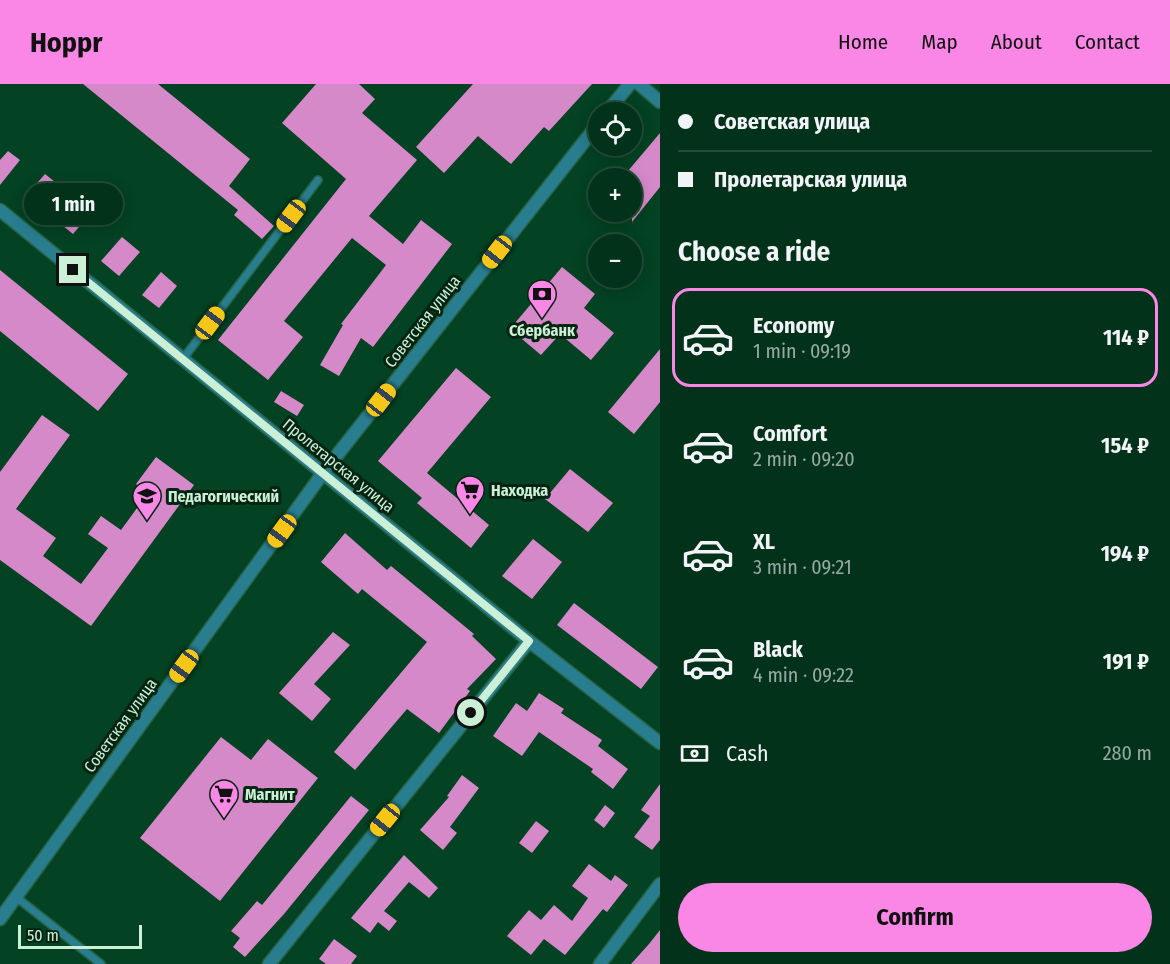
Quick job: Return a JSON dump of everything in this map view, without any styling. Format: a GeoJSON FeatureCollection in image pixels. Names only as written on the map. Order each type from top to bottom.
{"type":"FeatureCollection","features":[{"type":"Feature","properties":{"kind":"street"},"geometry":{"type":"LineString","coordinates":[[615,102],[630,84]]}},
{"type":"Feature","properties":{"kind":"street"},"geometry":{"type":"LineString","coordinates":[[639,84],[660,102]]}},
{"type":"Feature","properties":{"kind":"street","name":"Советская улица"},"geometry":{"type":"LineString","coordinates":[[0,919],[323,473],[588,137]]}},
{"type":"Feature","properties":{"kind":"street","name":"Пролетарская улица"},"geometry":{"type":"LineString","coordinates":[[0,210],[529,641],[660,743]]}},
{"type":"Feature","properties":{"kind":"street"},"geometry":{"type":"LineString","coordinates":[[269,964],[529,641]]}},
{"type":"Feature","properties":{"kind":"street"},"geometry":{"type":"LineString","coordinates":[[600,964],[660,884]]}},
{"type":"Feature","properties":{"kind":"lane"},"geometry":{"type":"LineString","coordinates":[[183,359],[318,180]]}},
{"type":"Feature","properties":{"kind":"lane"},"geometry":{"type":"LineString","coordinates":[[16,897],[100,964]]}},
{"type":"Feature","properties":{"kind":"building"},"geometry":{"type":"Polygon","coordinates":[[[83,84],[158,84],[250,159],[229,186],[274,226],[262,239],[234,215],[238,210],[83,84]]]}},
{"type":"Feature","properties":{"kind":"building"},"geometry":{"type":"Polygon","coordinates":[[[316,84],[359,84],[375,99],[362,113],[417,160],[369,216],[403,244],[421,220],[452,244],[373,347],[361,338],[339,376],[320,365],[343,325],[341,324],[386,265],[352,238],[284,321],[303,337],[268,380],[218,340],[346,179],[282,123],[316,84]]]}},
{"type":"Feature","properties":{"kind":"building"},"geometry":{"type":"Polygon","coordinates":[[[473,84],[592,84],[549,131],[544,127],[511,164],[478,136],[444,173],[416,147],[473,84]]]}},
{"type":"Feature","properties":{"kind":"building"},"geometry":{"type":"Polygon","coordinates":[[[660,133],[660,187],[642,210],[642,168],[630,168],[660,133]]]}},
{"type":"Feature","properties":{"kind":"building"},"geometry":{"type":"Polygon","coordinates":[[[8,151],[20,160],[0,185],[0,160],[8,151]]]}},
{"type":"Feature","properties":{"kind":"building"},"geometry":{"type":"Polygon","coordinates":[[[45,174],[70,194],[63,203],[84,221],[73,234],[26,196],[45,174]]]}},
{"type":"Feature","properties":{"kind":"building"},"geometry":{"type":"Polygon","coordinates":[[[122,237],[140,252],[119,276],[101,261],[122,237]]]}},
{"type":"Feature","properties":{"kind":"building"},"geometry":{"type":"Polygon","coordinates":[[[562,267],[595,294],[584,308],[614,333],[591,360],[560,334],[541,355],[510,329],[562,267]]]}},
{"type":"Feature","properties":{"kind":"building"},"geometry":{"type":"Polygon","coordinates":[[[0,270],[128,374],[98,411],[0,331],[0,270]]]}},
{"type":"Feature","properties":{"kind":"building"},"geometry":{"type":"Polygon","coordinates":[[[161,272],[177,286],[159,308],[142,295],[161,272]]]}},
{"type":"Feature","properties":{"kind":"building"},"geometry":{"type":"Polygon","coordinates":[[[660,349],[660,402],[634,434],[608,412],[660,349]]]}},
{"type":"Feature","properties":{"kind":"building"},"geometry":{"type":"Polygon","coordinates":[[[456,368],[491,397],[427,473],[489,525],[471,548],[417,503],[422,498],[378,461],[456,368]]]}},
{"type":"Feature","properties":{"kind":"building"},"geometry":{"type":"Polygon","coordinates":[[[281,391],[304,405],[297,416],[274,402],[281,391]]]}},
{"type":"Feature","properties":{"kind":"building","name":"Педагогический"},"geometry":{"type":"Polygon","coordinates":[[[42,415],[70,435],[16,509],[56,538],[43,556],[81,584],[108,548],[88,534],[101,516],[121,530],[148,493],[136,484],[156,457],[194,485],[91,626],[0,560],[0,472],[42,415]]]}},
{"type":"Feature","properties":{"kind":"building"},"geometry":{"type":"Polygon","coordinates":[[[570,469],[613,503],[588,532],[545,499],[570,469]]]}},
{"type":"Feature","properties":{"kind":"building"},"geometry":{"type":"Polygon","coordinates":[[[345,533],[387,570],[391,566],[474,634],[472,636],[496,659],[467,689],[470,691],[439,733],[407,709],[355,770],[334,752],[427,642],[362,589],[358,594],[321,562],[345,533]]]}},
{"type":"Feature","properties":{"kind":"building"},"geometry":{"type":"Polygon","coordinates":[[[533,539],[562,562],[532,599],[502,576],[533,539]]]}},
{"type":"Feature","properties":{"kind":"building"},"geometry":{"type":"Polygon","coordinates":[[[574,603],[658,667],[641,689],[557,625],[574,603]]]}},
{"type":"Feature","properties":{"kind":"building"},"geometry":{"type":"Polygon","coordinates":[[[333,632],[350,645],[314,684],[331,699],[312,721],[279,693],[333,632]]]}},
{"type":"Feature","properties":{"kind":"building"},"geometry":{"type":"Polygon","coordinates":[[[539,693],[564,709],[561,713],[602,740],[598,746],[628,769],[613,789],[591,772],[593,769],[539,732],[522,756],[493,736],[516,703],[527,711],[539,693]]]}},
{"type":"Feature","properties":{"kind":"building"},"geometry":{"type":"Polygon","coordinates":[[[221,737],[251,760],[268,739],[318,778],[220,901],[140,838],[221,737]]]}},
{"type":"Feature","properties":{"kind":"building"},"geometry":{"type":"Polygon","coordinates":[[[462,775],[479,788],[450,827],[457,833],[443,850],[420,830],[449,797],[447,796],[462,775]]]}},
{"type":"Feature","properties":{"kind":"building"},"geometry":{"type":"Polygon","coordinates":[[[660,784],[660,840],[652,850],[634,837],[650,816],[641,810],[660,784]]]}},
{"type":"Feature","properties":{"kind":"building"},"geometry":{"type":"Polygon","coordinates":[[[351,796],[369,810],[284,914],[245,957],[233,947],[240,938],[231,931],[257,901],[262,905],[351,796]]]}},
{"type":"Feature","properties":{"kind":"building"},"geometry":{"type":"Polygon","coordinates":[[[605,805],[615,813],[604,828],[594,820],[605,805]]]}},
{"type":"Feature","properties":{"kind":"building"},"geometry":{"type":"Polygon","coordinates":[[[536,821],[549,831],[532,853],[519,843],[536,821]]]}},
{"type":"Feature","properties":{"kind":"building"},"geometry":{"type":"Polygon","coordinates":[[[404,855],[438,888],[429,898],[409,882],[384,911],[397,921],[389,931],[378,922],[370,933],[351,918],[404,855]]]}},
{"type":"Feature","properties":{"kind":"building"},"geometry":{"type":"Polygon","coordinates":[[[589,864],[611,881],[615,875],[628,885],[607,912],[603,909],[565,955],[544,939],[531,955],[507,936],[529,910],[541,920],[554,905],[572,921],[588,898],[572,886],[589,864]]]}},
{"type":"Feature","properties":{"kind":"building"},"geometry":{"type":"Polygon","coordinates":[[[660,930],[660,964],[631,964],[649,944],[660,930]]]}},
{"type":"Feature","properties":{"kind":"building"},"geometry":{"type":"Polygon","coordinates":[[[334,939],[357,956],[351,964],[326,964],[319,959],[334,939]]]}},
{"type":"Feature","properties":{"kind":"place","name":"Сбербанк"},"geometry":{"type":"Point","coordinates":[542,320]}},
{"type":"Feature","properties":{"kind":"place","name":"Находка"},"geometry":{"type":"Point","coordinates":[470,516]}},
{"type":"Feature","properties":{"kind":"place","name":"Педагогический"},"geometry":{"type":"Point","coordinates":[147,522]}},
{"type":"Feature","properties":{"kind":"place","name":"Магнит"},"geometry":{"type":"Point","coordinates":[224,820]}},
{"type":"Feature","properties":{"kind":"route"},"geometry":{"type":"LineString","coordinates":[[73,270],[529,641],[471,713]]}}]}
